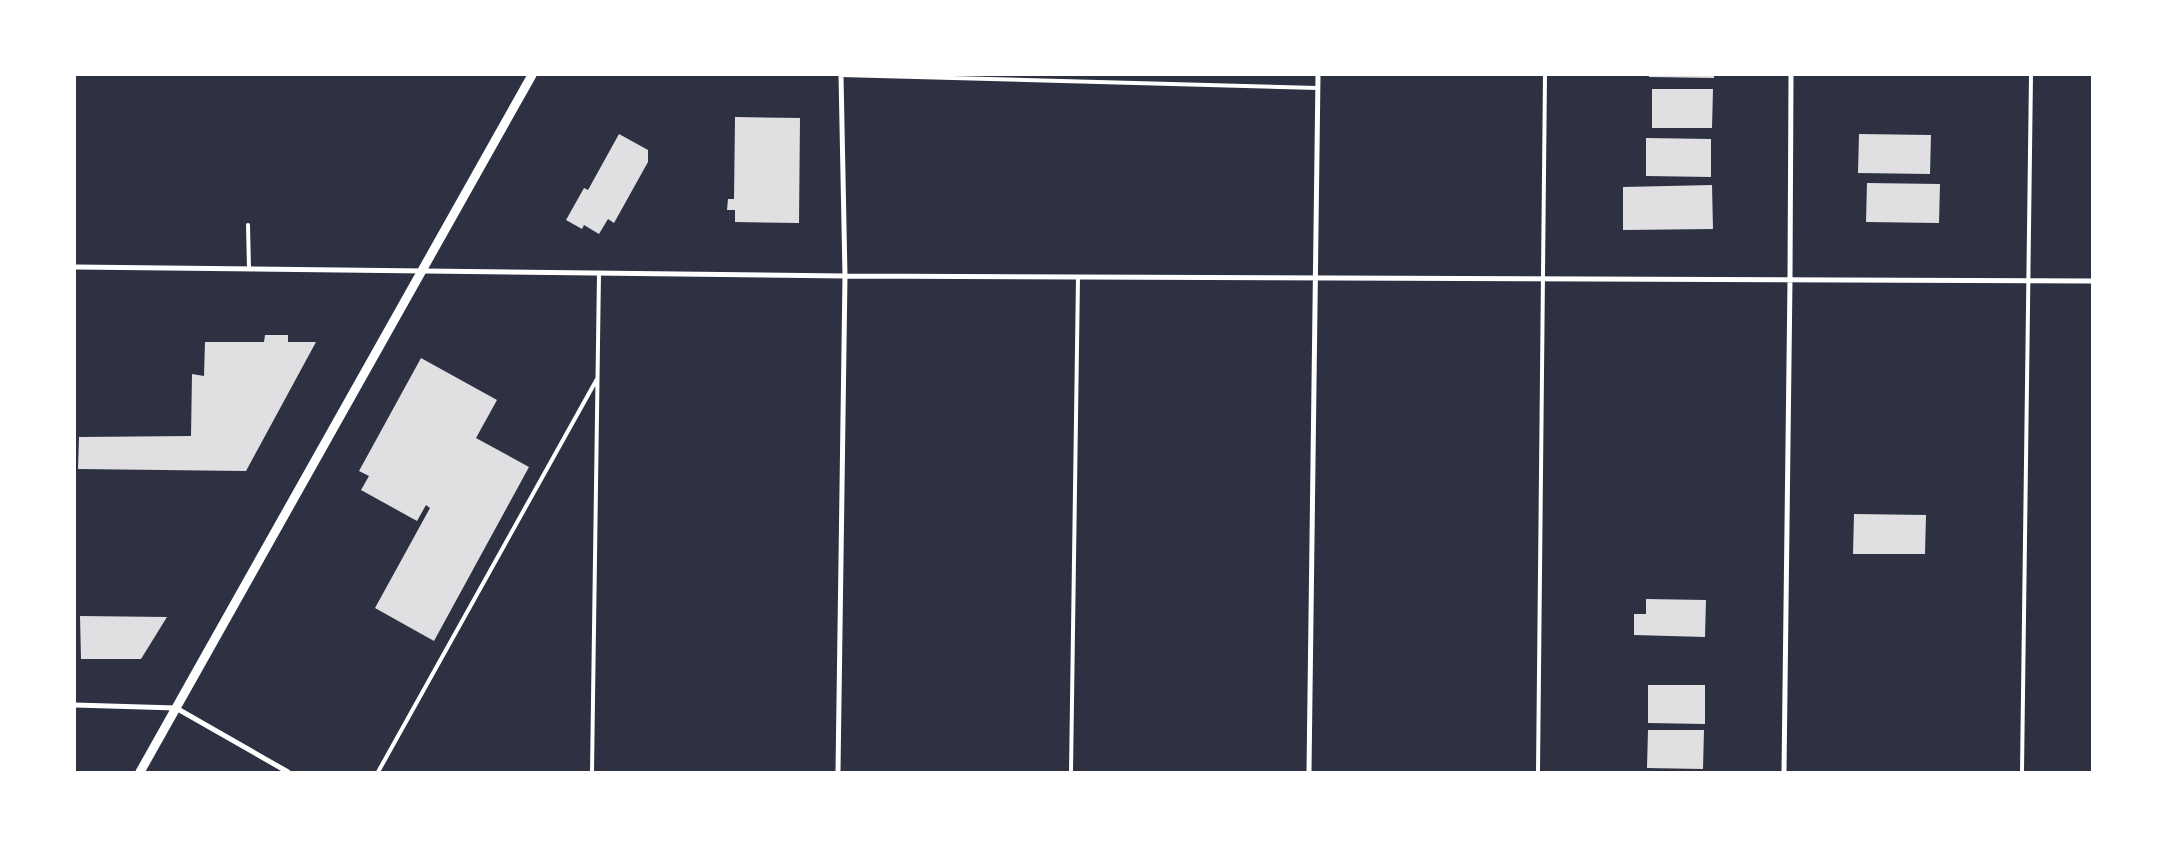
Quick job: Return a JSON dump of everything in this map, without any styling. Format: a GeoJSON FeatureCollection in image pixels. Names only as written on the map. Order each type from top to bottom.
{"type":"FeatureCollection","features":[{"type":"Feature","properties":{"kind":"street"},"geometry":{"type":"LineString","coordinates":[[140,772],[532,75]]}},
{"type":"Feature","properties":{"kind":"street"},"geometry":{"type":"LineString","coordinates":[[838,772],[845,276],[841,75]]}},
{"type":"Feature","properties":{"kind":"street"},"geometry":{"type":"LineString","coordinates":[[1309,772],[1318,75]]}},
{"type":"Feature","properties":{"kind":"street"},"geometry":{"type":"LineString","coordinates":[[1784,772],[1790,280],[1790,75]]}},
{"type":"Feature","properties":{"kind":"street"},"geometry":{"type":"LineString","coordinates":[[75,267],[845,276],[2092,281]]}},
{"type":"Feature","properties":{"kind":"street"},"geometry":{"type":"LineString","coordinates":[[75,705],[176,708],[288,772]]}},
{"type":"Feature","properties":{"kind":"lane"},"geometry":{"type":"LineString","coordinates":[[841,75],[1318,88]]}},
{"type":"Feature","properties":{"kind":"lane"},"geometry":{"type":"LineString","coordinates":[[1081,82],[1082,75]]}},
{"type":"Feature","properties":{"kind":"lane"},"geometry":{"type":"LineString","coordinates":[[1538,772],[1545,75]]}},
{"type":"Feature","properties":{"kind":"lane"},"geometry":{"type":"LineString","coordinates":[[2022,772],[2031,75]]}},
{"type":"Feature","properties":{"kind":"lane"},"geometry":{"type":"LineString","coordinates":[[248,225],[248,268]]}},
{"type":"Feature","properties":{"kind":"lane"},"geometry":{"type":"LineString","coordinates":[[592,772],[599,273]]}},
{"type":"Feature","properties":{"kind":"lane"},"geometry":{"type":"LineString","coordinates":[[1071,772],[1078,277]]}},
{"type":"Feature","properties":{"kind":"lane"},"geometry":{"type":"LineString","coordinates":[[378,772],[598,377]]}},
{"type":"Feature","properties":{"kind":"building"},"geometry":{"type":"Polygon","coordinates":[[[1649,75],[1714,75],[1714,78],[1649,77],[1649,75]]]}},
{"type":"Feature","properties":{"kind":"building"},"geometry":{"type":"Polygon","coordinates":[[[1652,89],[1713,89],[1712,128],[1652,128],[1652,89]]]}},
{"type":"Feature","properties":{"kind":"building"},"geometry":{"type":"Polygon","coordinates":[[[735,117],[800,118],[799,223],[735,222],[735,210],[727,210],[728,199],[734,199],[735,117]]]}},
{"type":"Feature","properties":{"kind":"building"},"geometry":{"type":"Polygon","coordinates":[[[619,134],[648,150],[648,162],[614,223],[608,219],[599,234],[584,225],[582,229],[566,220],[584,188],[588,190],[619,134]]]}},
{"type":"Feature","properties":{"kind":"building"},"geometry":{"type":"Polygon","coordinates":[[[1859,134],[1931,135],[1930,174],[1858,173],[1859,134]]]}},
{"type":"Feature","properties":{"kind":"building"},"geometry":{"type":"Polygon","coordinates":[[[1646,138],[1711,139],[1711,177],[1646,176],[1646,138]]]}},
{"type":"Feature","properties":{"kind":"building"},"geometry":{"type":"Polygon","coordinates":[[[1867,183],[1940,184],[1939,223],[1866,222],[1867,183]]]}},
{"type":"Feature","properties":{"kind":"building"},"geometry":{"type":"Polygon","coordinates":[[[1712,185],[1713,229],[1623,230],[1623,187],[1712,185]]]}},
{"type":"Feature","properties":{"kind":"building"},"geometry":{"type":"Polygon","coordinates":[[[265,335],[288,335],[288,342],[316,342],[246,471],[78,469],[79,437],[191,436],[192,374],[204,376],[205,342],[264,342],[265,335]]]}},
{"type":"Feature","properties":{"kind":"building"},"geometry":{"type":"Polygon","coordinates":[[[421,358],[497,400],[476,438],[529,467],[434,641],[375,608],[430,508],[426,505],[417,521],[361,490],[369,476],[359,471],[421,358]]]}},
{"type":"Feature","properties":{"kind":"building"},"geometry":{"type":"Polygon","coordinates":[[[1854,514],[1926,515],[1925,554],[1853,554],[1854,514]]]}},
{"type":"Feature","properties":{"kind":"building"},"geometry":{"type":"Polygon","coordinates":[[[1646,599],[1706,600],[1705,637],[1634,635],[1634,614],[1646,614],[1646,599]]]}},
{"type":"Feature","properties":{"kind":"building"},"geometry":{"type":"Polygon","coordinates":[[[80,616],[167,617],[141,659],[81,659],[80,616]]]}},
{"type":"Feature","properties":{"kind":"building"},"geometry":{"type":"Polygon","coordinates":[[[1648,685],[1705,685],[1705,724],[1648,723],[1648,685]]]}},
{"type":"Feature","properties":{"kind":"building"},"geometry":{"type":"Polygon","coordinates":[[[1648,730],[1704,730],[1703,769],[1647,768],[1648,730]]]}}]}
